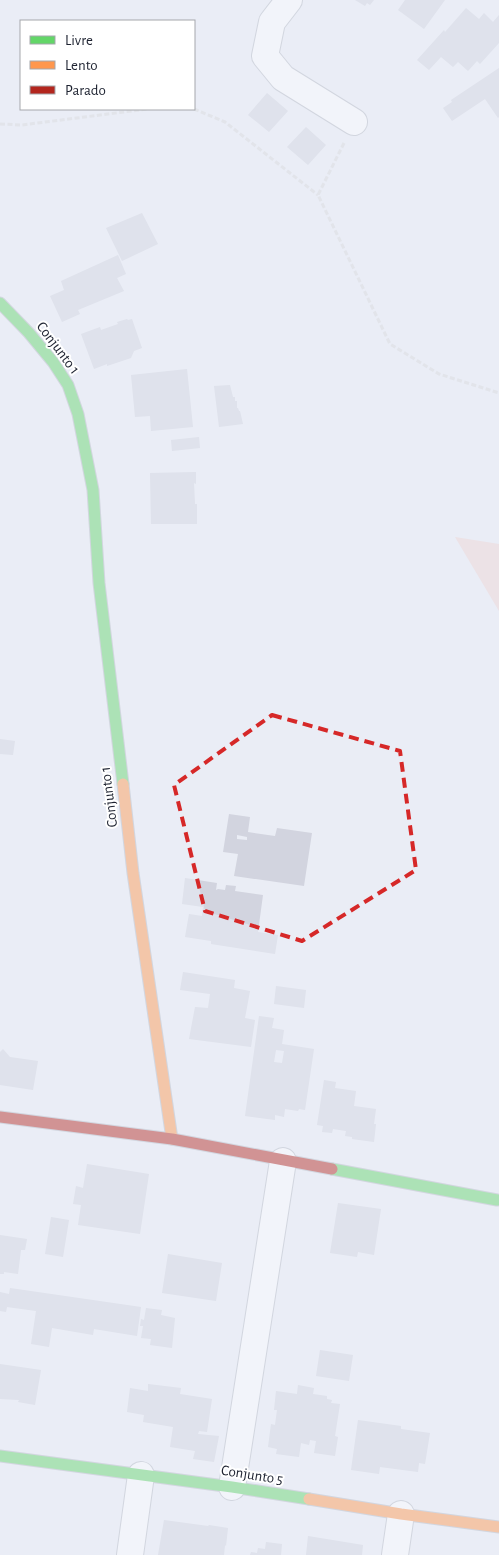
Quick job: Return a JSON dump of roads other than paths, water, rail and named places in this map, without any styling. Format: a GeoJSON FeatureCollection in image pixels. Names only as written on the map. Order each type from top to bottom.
{"type":"FeatureCollection","features":[{"type":"Feature","properties":{"kind":"street"},"geometry":{"type":"LineString","coordinates":[[289,0],[272,22],[265,56],[283,78],[354,122]]}},
{"type":"Feature","properties":{"kind":"street","name":"Conjunto 1"},"geometry":{"type":"LineString","coordinates":[[0,304],[29,333],[52,362],[68,385],[78,414],[93,490],[99,583],[133,873],[172,1139]]}},
{"type":"Feature","properties":{"kind":"street"},"geometry":{"type":"LineString","coordinates":[[0,1117],[172,1139],[497,1200]]}},
{"type":"Feature","properties":{"kind":"street"},"geometry":{"type":"LineString","coordinates":[[232,1487],[283,1161]]}},
{"type":"Feature","properties":{"kind":"street","name":"Conjunto 5"},"geometry":{"type":"LineString","coordinates":[[0,1456],[232,1487],[401,1514],[499,1527]]}},
{"type":"Feature","properties":{"kind":"street"},"geometry":{"type":"LineString","coordinates":[[130,1555],[141,1475]]}},
{"type":"Feature","properties":{"kind":"street"},"geometry":{"type":"LineString","coordinates":[[395,1555],[401,1514]]}}]}
